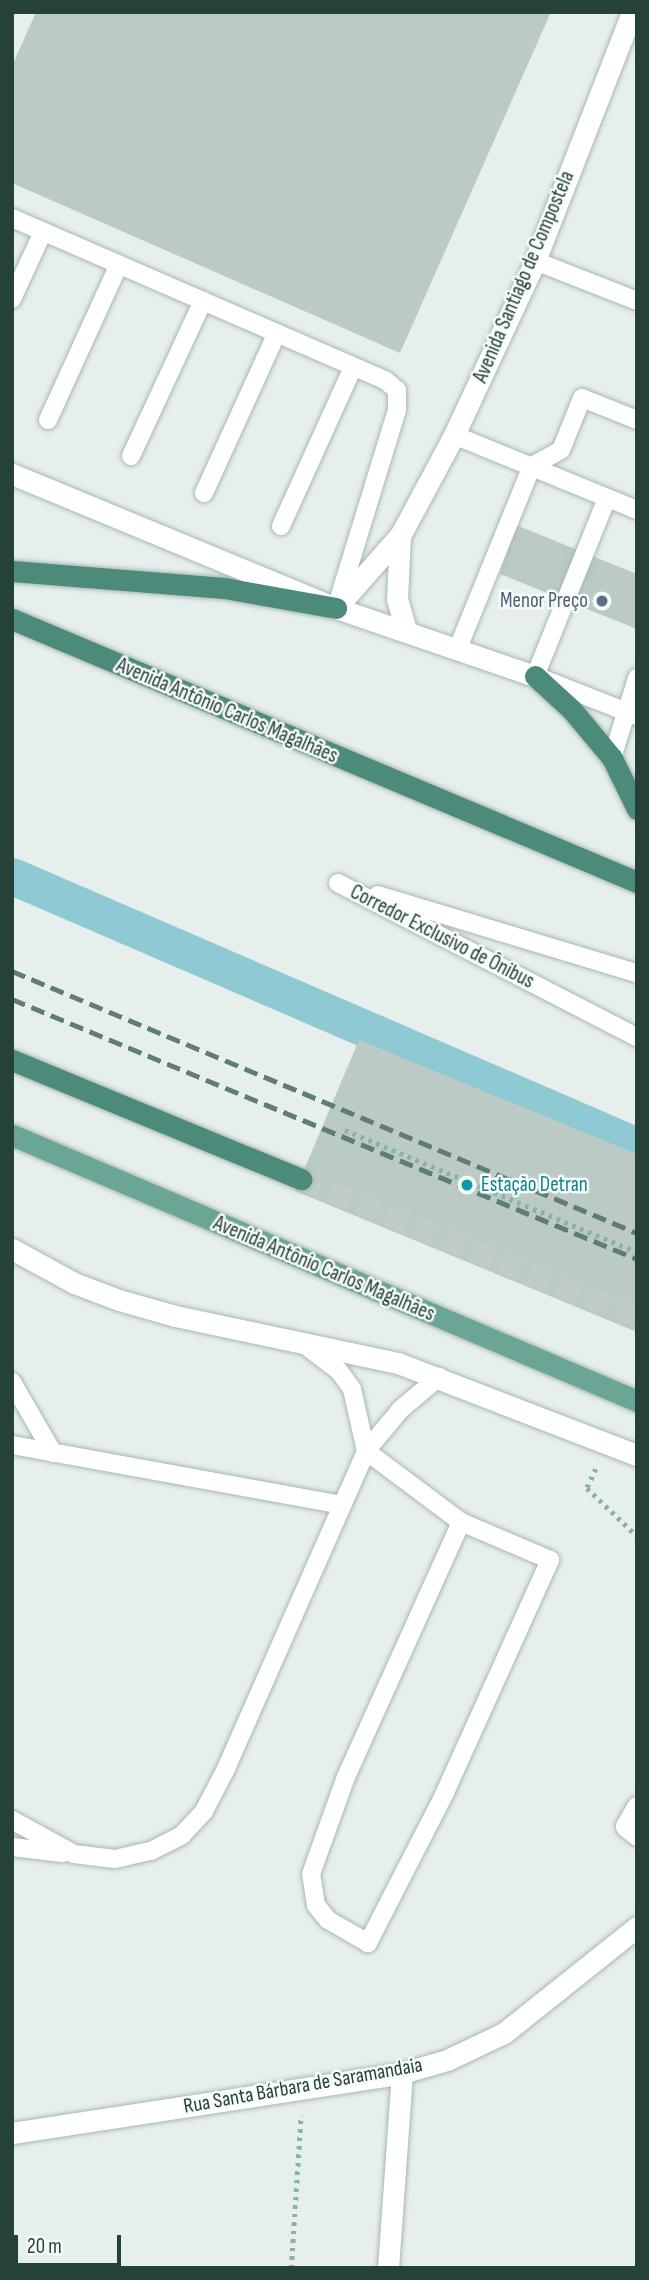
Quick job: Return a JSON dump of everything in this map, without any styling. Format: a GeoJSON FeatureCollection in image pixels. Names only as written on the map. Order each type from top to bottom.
{"type":"FeatureCollection","features":[{"type":"Feature","properties":{"kind":"highway"},"geometry":{"type":"LineString","coordinates":[[12,570],[224,588],[336,608]]}},
{"type":"Feature","properties":{"kind":"highway","name":"Avenida Antônio Carlos Magalhães"},"geometry":{"type":"LineString","coordinates":[[12,619],[637,882]]}},
{"type":"Feature","properties":{"kind":"highway"},"geometry":{"type":"LineString","coordinates":[[535,676],[572,710],[612,758],[637,809]]}},
{"type":"Feature","properties":{"kind":"highway"},"geometry":{"type":"LineString","coordinates":[[12,1060],[301,1180]]}},
{"type":"Feature","properties":{"kind":"main road","name":"Avenida Antônio Carlos Magalhães"},"geometry":{"type":"LineString","coordinates":[[12,1135],[637,1401]]}},
{"type":"Feature","properties":{"kind":"street","name":"Avenida Santiago de Compostela"},"geometry":{"type":"LineString","coordinates":[[336,608],[401,534],[454,435],[535,261],[632,12]]}},
{"type":"Feature","properties":{"kind":"street"},"geometry":{"type":"LineString","coordinates":[[12,474],[336,608],[535,676]]}},
{"type":"Feature","properties":{"kind":"street","name":"Avenida Santiago de Compostela"},"geometry":{"type":"LineString","coordinates":[[401,534],[397,599],[406,630]]}},
{"type":"Feature","properties":{"kind":"street"},"geometry":{"type":"LineString","coordinates":[[12,1249],[74,1283],[119,1300],[175,1316],[298,1339],[439,1377],[637,1455]]}},
{"type":"Feature","properties":{"kind":"street"},"geometry":{"type":"LineString","coordinates":[[637,1807],[626,1826],[637,1835]]}},
{"type":"Feature","properties":{"kind":"street","name":"Rua Santa Bárbara de Saramandaia"},"geometry":{"type":"LineString","coordinates":[[12,2133],[402,2073],[447,2060],[505,2033],[637,1927]]}},
{"type":"Feature","properties":{"kind":"street"},"geometry":{"type":"LineString","coordinates":[[388,2268],[402,2073]]}},
{"type":"Feature","properties":{"kind":"lane"},"geometry":{"type":"LineString","coordinates":[[12,218],[385,380],[397,390],[398,399],[336,608]]}},
{"type":"Feature","properties":{"kind":"lane"},"geometry":{"type":"LineString","coordinates":[[12,299],[43,232]]}},
{"type":"Feature","properties":{"kind":"lane"},"geometry":{"type":"LineString","coordinates":[[535,261],[637,301]]}},
{"type":"Feature","properties":{"kind":"lane"},"geometry":{"type":"LineString","coordinates":[[48,419],[119,264]]}},
{"type":"Feature","properties":{"kind":"lane"},"geometry":{"type":"LineString","coordinates":[[131,456],[203,301]]}},
{"type":"Feature","properties":{"kind":"lane"},"geometry":{"type":"LineString","coordinates":[[204,493],[277,333]]}},
{"type":"Feature","properties":{"kind":"lane"},"geometry":{"type":"LineString","coordinates":[[281,526],[353,367]]}},
{"type":"Feature","properties":{"kind":"lane"},"geometry":{"type":"LineString","coordinates":[[458,648],[531,466],[561,450],[582,398],[637,420]]}},
{"type":"Feature","properties":{"kind":"lane"},"geometry":{"type":"LineString","coordinates":[[454,435],[637,510]]}},
{"type":"Feature","properties":{"kind":"lane"},"geometry":{"type":"LineString","coordinates":[[607,498],[535,676],[630,714]]}},
{"type":"Feature","properties":{"kind":"lane"},"geometry":{"type":"LineString","coordinates":[[612,758],[630,714],[637,678]]}},
{"type":"Feature","properties":{"kind":"lane","name":"Corredor Exclusivo de Ônibus"},"geometry":{"type":"LineString","coordinates":[[637,973],[338,883],[637,1037]]}},
{"type":"Feature","properties":{"kind":"lane"},"geometry":{"type":"LineString","coordinates":[[298,1339],[339,1371],[352,1388],[366,1451],[461,1522],[550,1560],[445,1793],[368,1944],[328,1920],[316,1905],[310,1874],[346,1777],[461,1522]]}},
{"type":"Feature","properties":{"kind":"lane"},"geometry":{"type":"LineString","coordinates":[[12,1847],[115,1859],[151,1851],[182,1835],[204,1811],[366,1451],[401,1409],[439,1377]]}},
{"type":"Feature","properties":{"kind":"lane"},"geometry":{"type":"LineString","coordinates":[[12,1382],[53,1453]]}},
{"type":"Feature","properties":{"kind":"lane"},"geometry":{"type":"LineString","coordinates":[[12,1445],[342,1505]]}},
{"type":"Feature","properties":{"kind":"lane"},"geometry":{"type":"LineString","coordinates":[[12,1820],[74,1854]]}},
{"type":"Feature","properties":{"kind":"path"},"geometry":{"type":"LineString","coordinates":[[345,1130],[637,1252]]}},
{"type":"Feature","properties":{"kind":"path"},"geometry":{"type":"LineString","coordinates":[[608,1443],[587,1489],[637,1536]]}},
{"type":"Feature","properties":{"kind":"path"},"geometry":{"type":"LineString","coordinates":[[291,2268],[303,2089]]}},
{"type":"Feature","properties":{"kind":"building"},"geometry":{"type":"Polygon","coordinates":[[[36,12],[551,12],[400,353],[12,183],[12,66],[36,12]]]}},
{"type":"Feature","properties":{"kind":"building","name":"Menor Preço"},"geometry":{"type":"Polygon","coordinates":[[[516,525],[637,574],[637,629],[500,574],[516,525]]]}},
{"type":"Feature","properties":{"kind":"building","name":"Estação Detran"},"geometry":{"type":"Polygon","coordinates":[[[359,1040],[637,1154],[637,1332],[295,1191],[359,1040]]]}},
{"type":"Feature","properties":{"kind":"waterway"},"geometry":{"type":"LineString","coordinates":[[12,876],[637,1146]]}},
{"type":"Feature","properties":{"kind":"tunnel"},"geometry":{"type":"LineString","coordinates":[[301,1179],[637,1317]]}},
{"type":"Feature","properties":{"kind":"railway"},"geometry":{"type":"LineString","coordinates":[[12,971],[637,1233]]}},
{"type":"Feature","properties":{"kind":"railway"},"geometry":{"type":"LineString","coordinates":[[12,999],[637,1259]]}},
{"type":"Feature","properties":{"kind":"place","name":"Menor Preço"},"geometry":{"type":"Point","coordinates":[602,601]}},
{"type":"Feature","properties":{"kind":"place","name":"Estação Detran"},"geometry":{"type":"Point","coordinates":[467,1185]}}]}
